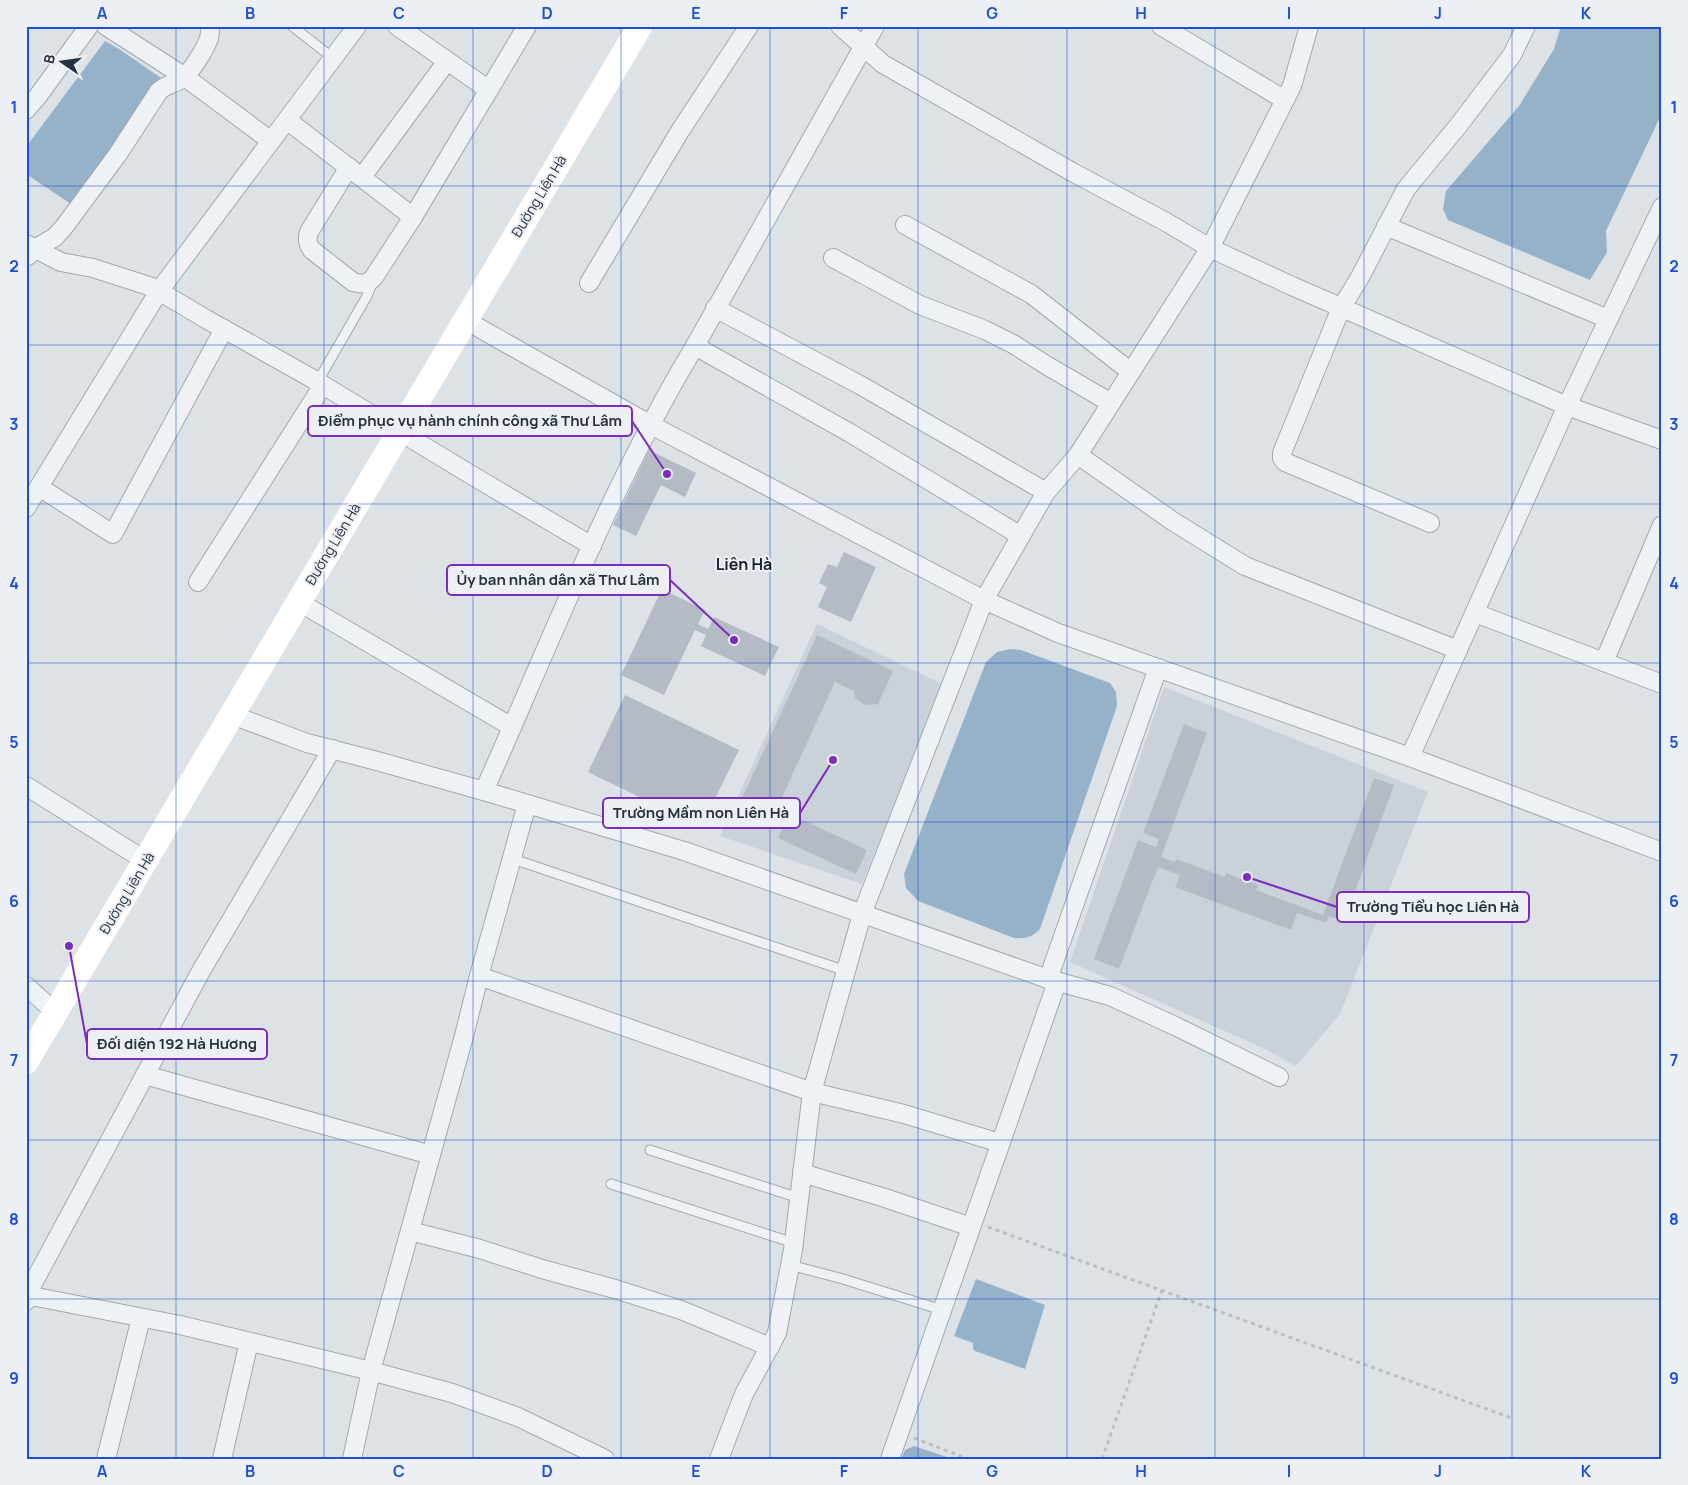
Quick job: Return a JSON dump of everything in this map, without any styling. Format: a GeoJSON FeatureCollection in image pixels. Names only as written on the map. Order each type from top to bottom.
{"type":"FeatureCollection","features":[{"type":"Feature","properties":{"kind":"main road","name":"Đường Liên Hà"},"geometry":{"type":"LineString","coordinates":[[26,1062],[640,26]]}},
{"type":"Feature","properties":{"kind":"street"},"geometry":{"type":"LineString","coordinates":[[26,110],[89,26]]}},
{"type":"Feature","properties":{"kind":"street"},"geometry":{"type":"LineString","coordinates":[[106,26],[185,77],[271,141]]}},
{"type":"Feature","properties":{"kind":"street"},"geometry":{"type":"LineString","coordinates":[[29,251],[55,237],[64,227],[118,154],[159,91],[168,84],[185,77],[209,37],[210,26]]}},
{"type":"Feature","properties":{"kind":"street"},"geometry":{"type":"LineString","coordinates":[[26,508],[159,291],[357,26]]}},
{"type":"Feature","properties":{"kind":"street"},"geometry":{"type":"LineString","coordinates":[[397,26],[489,90]]}},
{"type":"Feature","properties":{"kind":"street"},"geometry":{"type":"LineString","coordinates":[[448,61],[355,172],[309,232],[308,246],[354,282],[366,284],[374,277],[413,217],[528,26]]}},
{"type":"Feature","properties":{"kind":"street"},"geometry":{"type":"LineString","coordinates":[[590,283],[680,131],[749,26]]}},
{"type":"Feature","properties":{"kind":"street"},"geometry":{"type":"LineString","coordinates":[[840,26],[883,64],[1210,248],[1341,308],[1567,406],[1662,440]]}},
{"type":"Feature","properties":{"kind":"street"},"geometry":{"type":"LineString","coordinates":[[484,791],[592,546],[666,394],[876,26]]}},
{"type":"Feature","properties":{"kind":"street"},"geometry":{"type":"LineString","coordinates":[[1161,26],[1286,100]]}},
{"type":"Feature","properties":{"kind":"street"},"geometry":{"type":"LineString","coordinates":[[719,1459],[744,1394],[777,1333],[794,1243],[812,1092],[862,914],[984,600],[1046,492],[1078,455],[1210,248],[1286,100],[1292,86],[1309,26]]}},
{"type":"Feature","properties":{"kind":"street"},"geometry":{"type":"LineString","coordinates":[[1430,523],[1285,462],[1282,458],[1284,447],[1341,308],[1359,279],[1406,189],[1458,126],[1512,55],[1526,26]]}},
{"type":"Feature","properties":{"kind":"street"},"geometry":{"type":"LineString","coordinates":[[287,120],[413,217]]}},
{"type":"Feature","properties":{"kind":"street"},"geometry":{"type":"LineString","coordinates":[[1410,757],[1567,406],[1608,319],[1658,225],[1662,207]]}},
{"type":"Feature","properties":{"kind":"street"},"geometry":{"type":"LineString","coordinates":[[905,225],[1031,294],[1131,372]]}},
{"type":"Feature","properties":{"kind":"street"},"geometry":{"type":"LineString","coordinates":[[1386,226],[1608,319]]}},
{"type":"Feature","properties":{"kind":"street"},"geometry":{"type":"LineString","coordinates":[[29,251],[61,262],[93,268],[152,287],[320,383],[592,546]]}},
{"type":"Feature","properties":{"kind":"street"},"geometry":{"type":"LineString","coordinates":[[833,258],[920,305],[985,330],[1013,344],[1111,403]]}},
{"type":"Feature","properties":{"kind":"street"},"geometry":{"type":"LineString","coordinates":[[715,308],[860,385],[1046,492]]}},
{"type":"Feature","properties":{"kind":"street"},"geometry":{"type":"LineString","coordinates":[[465,320],[651,425],[984,600],[1058,633],[1410,757],[1662,852]]}},
{"type":"Feature","properties":{"kind":"street"},"geometry":{"type":"LineString","coordinates":[[39,487],[113,534],[224,329]]}},
{"type":"Feature","properties":{"kind":"street"},"geometry":{"type":"LineString","coordinates":[[695,346],[850,433],[1021,536]]}},
{"type":"Feature","properties":{"kind":"street"},"geometry":{"type":"LineString","coordinates":[[198,582],[320,383]]}},
{"type":"Feature","properties":{"kind":"street"},"geometry":{"type":"LineString","coordinates":[[1078,455],[1174,522],[1245,566],[1458,650]]}},
{"type":"Feature","properties":{"kind":"street"},"geometry":{"type":"LineString","coordinates":[[1604,662],[1662,525]]}},
{"type":"Feature","properties":{"kind":"street"},"geometry":{"type":"LineString","coordinates":[[299,602],[512,727]]}},
{"type":"Feature","properties":{"kind":"street"},"geometry":{"type":"LineString","coordinates":[[1475,613],[1662,684]]}},
{"type":"Feature","properties":{"kind":"street"},"geometry":{"type":"LineString","coordinates":[[890,1459],[1000,1143],[1158,668]]}},
{"type":"Feature","properties":{"kind":"street"},"geometry":{"type":"LineString","coordinates":[[232,715],[307,743],[484,791],[684,851],[1053,981],[1110,996],[1279,1077]]}},
{"type":"Feature","properties":{"kind":"street"},"geometry":{"type":"LineString","coordinates":[[332,749],[201,971],[27,1297],[141,1318],[371,1370],[452,1393],[510,1414],[605,1459]]}},
{"type":"Feature","properties":{"kind":"street"},"geometry":{"type":"LineString","coordinates":[[26,786],[146,860]]}},
{"type":"Feature","properties":{"kind":"street"},"geometry":{"type":"LineString","coordinates":[[352,1459],[371,1370],[527,804]]}},
{"type":"Feature","properties":{"kind":"street"},"geometry":{"type":"LineString","coordinates":[[479,976],[812,1092],[904,1114],[1000,1143]]}},
{"type":"Feature","properties":{"kind":"street"},"geometry":{"type":"LineString","coordinates":[[26,986],[56,1013]]}},
{"type":"Feature","properties":{"kind":"street"},"geometry":{"type":"LineString","coordinates":[[145,1076],[431,1155]]}},
{"type":"Feature","properties":{"kind":"street"},"geometry":{"type":"LineString","coordinates":[[802,1173],[972,1224]]}},
{"type":"Feature","properties":{"kind":"street"},"geometry":{"type":"LineString","coordinates":[[410,1231],[480,1249],[681,1310],[770,1346]]}},
{"type":"Feature","properties":{"kind":"street"},"geometry":{"type":"LineString","coordinates":[[106,1459],[141,1318]]}},
{"type":"Feature","properties":{"kind":"street"},"geometry":{"type":"LineString","coordinates":[[222,1459],[249,1342]]}},
{"type":"Feature","properties":{"kind":"lane"},"geometry":{"type":"LineString","coordinates":[[292,26],[333,58]]}},
{"type":"Feature","properties":{"kind":"lane"},"geometry":{"type":"LineString","coordinates":[[320,383],[367,296],[374,277]]}},
{"type":"Feature","properties":{"kind":"lane"},"geometry":{"type":"LineString","coordinates":[[512,858],[846,971]]}},
{"type":"Feature","properties":{"kind":"lane"},"geometry":{"type":"LineString","coordinates":[[650,1150],[799,1198]]}},
{"type":"Feature","properties":{"kind":"lane"},"geometry":{"type":"LineString","coordinates":[[611,1184],[794,1243]]}},
{"type":"Feature","properties":{"kind":"lane"},"geometry":{"type":"LineString","coordinates":[[790,1265],[843,1279],[942,1310]]}},
{"type":"Feature","properties":{"kind":"path"},"geometry":{"type":"LineString","coordinates":[[972,1224],[1162,1290],[1514,1418]]}},
{"type":"Feature","properties":{"kind":"path"},"geometry":{"type":"LineString","coordinates":[[1102,1459],[1162,1290]]}},
{"type":"Feature","properties":{"kind":"path"},"geometry":{"type":"LineString","coordinates":[[899,1433],[968,1459]]}},
{"type":"Feature","properties":{"kind":"shaded area"},"geometry":{"type":"Polygon","coordinates":[[[817,624],[942,684],[862,884],[720,836],[817,624]]]}},
{"type":"Feature","properties":{"kind":"shaded area"},"geometry":{"type":"Polygon","coordinates":[[[1164,687],[1428,792],[1340,1014],[1296,1066],[1263,1048],[1070,962],[1164,687]]]}},
{"type":"Feature","properties":{"kind":"water"},"geometry":{"type":"Polygon","coordinates":[[[1561,26],[1662,26],[1662,113],[1606,231],[1607,252],[1590,280],[1448,220],[1443,209],[1446,191],[1519,106],[1554,49],[1561,26]]]}},
{"type":"Feature","properties":{"kind":"water"},"geometry":{"type":"Polygon","coordinates":[[[105,41],[161,78],[74,206],[26,174],[26,147],[105,41]]]}},
{"type":"Feature","properties":{"kind":"water"},"geometry":{"type":"Polygon","coordinates":[[[1010,649],[1021,650],[1110,683],[1116,692],[1117,706],[1040,929],[1031,936],[1022,938],[1014,938],[918,901],[906,888],[904,874],[986,662],[997,652],[1010,649]]]}},
{"type":"Feature","properties":{"kind":"water"},"geometry":{"type":"Polygon","coordinates":[[[976,1279],[1045,1305],[1025,1369],[975,1351],[973,1343],[954,1336],[976,1279]]]}},
{"type":"Feature","properties":{"kind":"water"},"geometry":{"type":"Polygon","coordinates":[[[914,1446],[953,1459],[901,1459],[905,1450],[914,1446]]]}},
{"type":"Feature","properties":{"kind":"building"},"geometry":{"type":"Polygon","coordinates":[[[649,450],[696,473],[685,497],[661,485],[636,536],[613,525],[649,450]]]}},
{"type":"Feature","properties":{"kind":"building"},"geometry":{"type":"Polygon","coordinates":[[[844,552],[876,567],[851,622],[818,607],[827,587],[819,583],[828,564],[837,567],[844,552]]]}},
{"type":"Feature","properties":{"kind":"building"},"geometry":{"type":"Polygon","coordinates":[[[662,589],[705,610],[698,624],[708,629],[714,617],[779,647],[765,676],[701,646],[706,635],[695,630],[664,695],[621,675],[662,589]]]}},
{"type":"Feature","properties":{"kind":"building"},"geometry":{"type":"Polygon","coordinates":[[[817,635],[893,671],[878,704],[863,704],[855,698],[854,691],[835,682],[777,808],[867,850],[856,874],[778,838],[787,820],[772,814],[766,829],[755,824],[758,818],[737,809],[817,635]]]}},
{"type":"Feature","properties":{"kind":"building"},"geometry":{"type":"Polygon","coordinates":[[[625,695],[739,750],[701,827],[588,772],[625,695]]]}},
{"type":"Feature","properties":{"kind":"building"},"geometry":{"type":"Polygon","coordinates":[[[1184,724],[1207,733],[1161,857],[1175,862],[1176,859],[1225,877],[1226,873],[1258,885],[1256,890],[1323,915],[1374,778],[1394,785],[1344,921],[1329,916],[1326,923],[1297,913],[1291,930],[1175,887],[1180,875],[1158,867],[1119,969],[1094,959],[1138,840],[1156,847],[1159,839],[1143,833],[1184,724]]]}},
{"type":"Feature","properties":{"kind":"place","name":"Điểm phục vụ hành chính công xã Thư Lâm"},"geometry":{"type":"Point","coordinates":[667,474]}},
{"type":"Feature","properties":{"kind":"place","name":"Ủy ban nhân dân xã Thư Lâm"},"geometry":{"type":"Point","coordinates":[734,640]}},
{"type":"Feature","properties":{"kind":"place","name":"Trường Mầm non Liên Hà"},"geometry":{"type":"Point","coordinates":[833,760]}},
{"type":"Feature","properties":{"kind":"place","name":"Trường Tiểu học Liên Hà"},"geometry":{"type":"Point","coordinates":[1247,877]}},
{"type":"Feature","properties":{"kind":"place","name":"Đối diện 192 Hà Hương"},"geometry":{"type":"Point","coordinates":[69,946]}},
{"type":"Feature","properties":{"kind":"district","name":"Liên Hà"},"geometry":{"type":"Point","coordinates":[744,564]}}]}
